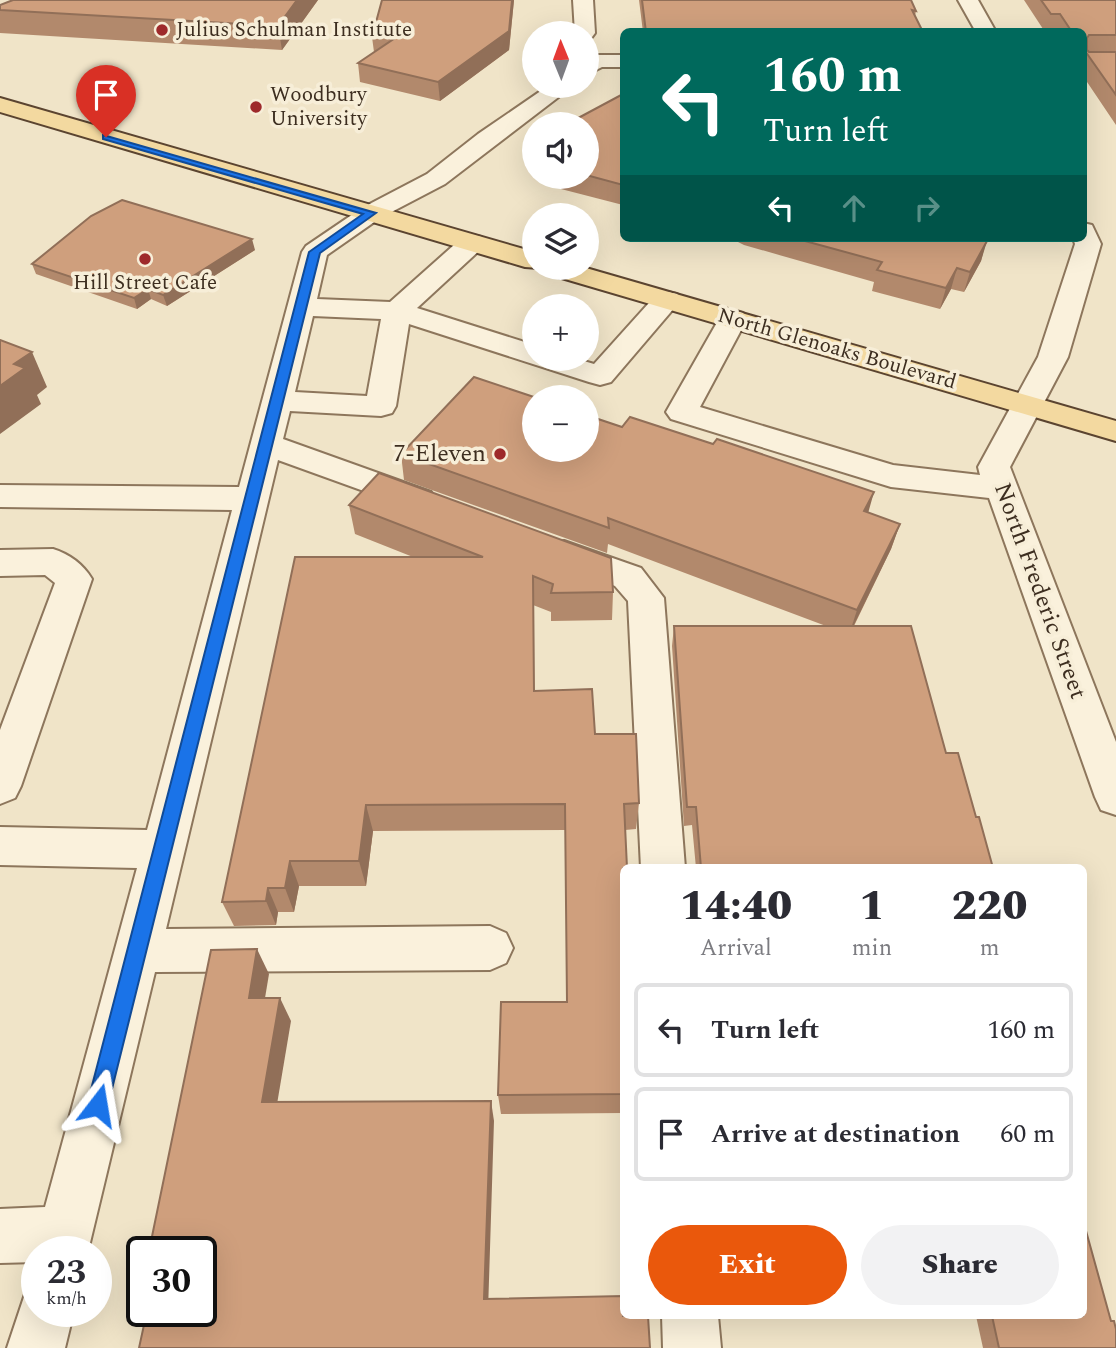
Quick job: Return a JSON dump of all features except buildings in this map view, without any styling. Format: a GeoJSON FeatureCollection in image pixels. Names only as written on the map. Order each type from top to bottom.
{"type":"FeatureCollection","features":[{"type":"Feature","properties":{"kind":"main road"},"geometry":{"type":"LineString","coordinates":[[0,105],[522,258]]}},
{"type":"Feature","properties":{"kind":"main road","name":"North Glenoaks Boulevard"},"geometry":{"type":"LineString","coordinates":[[599,280],[1116,430]]}},
{"type":"Feature","properties":{"kind":"street"},"geometry":{"type":"LineString","coordinates":[[583,0],[584,21]]}},
{"type":"Feature","properties":{"kind":"street"},"geometry":{"type":"LineString","coordinates":[[968,0],[984,28]]}},
{"type":"Feature","properties":{"kind":"street"},"geometry":{"type":"LineString","coordinates":[[599,64],[620,61]]}},
{"type":"Feature","properties":{"kind":"street"},"geometry":{"type":"LineString","coordinates":[[65,1236],[315,252],[371,213],[436,179],[485,139],[545,98]]}},
{"type":"Feature","properties":{"kind":"street","name":"North Frederic Street"},"geometry":{"type":"LineString","coordinates":[[1087,241],[1053,357],[994,467],[1116,797]]}},
{"type":"Feature","properties":{"kind":"street"},"geometry":{"type":"LineString","coordinates":[[277,401],[381,406],[397,311],[472,243]]}},
{"type":"Feature","properties":{"kind":"street"},"geometry":{"type":"LineString","coordinates":[[584,371],[600,376],[667,300]]}},
{"type":"Feature","properties":{"kind":"street"},"geometry":{"type":"LineString","coordinates":[[301,307],[397,311],[522,351]]}},
{"type":"Feature","properties":{"kind":"street"},"geometry":{"type":"LineString","coordinates":[[733,319],[682,412],[891,476],[1002,488]]}},
{"type":"Feature","properties":{"kind":"street"},"geometry":{"type":"LineString","coordinates":[[267,443],[447,510]]}},
{"type":"Feature","properties":{"kind":"street"},"geometry":{"type":"LineString","coordinates":[[0,496],[252,499]]}},
{"type":"Feature","properties":{"kind":"street"},"geometry":{"type":"LineString","coordinates":[[538,544],[628,577],[646,598],[663,864]]}},
{"type":"Feature","properties":{"kind":"street"},"geometry":{"type":"LineString","coordinates":[[0,563],[53,562],[74,579],[17,692],[0,786]]}},
{"type":"Feature","properties":{"kind":"street"},"geometry":{"type":"LineString","coordinates":[[0,846],[163,849]]}},
{"type":"Feature","properties":{"kind":"street"},"geometry":{"type":"LineString","coordinates":[[137,951],[490,948]]}},
{"type":"Feature","properties":{"kind":"street"},"geometry":{"type":"LineString","coordinates":[[0,1236],[21,1238]]}},
{"type":"Feature","properties":{"kind":"street"},"geometry":{"type":"LineString","coordinates":[[690,1319],[691,1348]]}},
{"type":"Feature","properties":{"kind":"street"},"geometry":{"type":"LineString","coordinates":[[36,1348],[42,1327]]}},
{"type":"Feature","properties":{"kind":"place","name":"Julius Schulman Institute"},"geometry":{"type":"Point","coordinates":[162,30]}},
{"type":"Feature","properties":{"kind":"place","name":"Woodbury University"},"geometry":{"type":"Point","coordinates":[256,107]}},
{"type":"Feature","properties":{"kind":"place","name":"Hill Street Cafe"},"geometry":{"type":"Point","coordinates":[145,259]}},
{"type":"Feature","properties":{"kind":"place","name":"7-Eleven"},"geometry":{"type":"Point","coordinates":[500,454]}},
{"type":"Feature","properties":{"kind":"route"},"geometry":{"type":"LineString","coordinates":[[98,1105],[315,252],[371,213],[106,137]]}}]}
